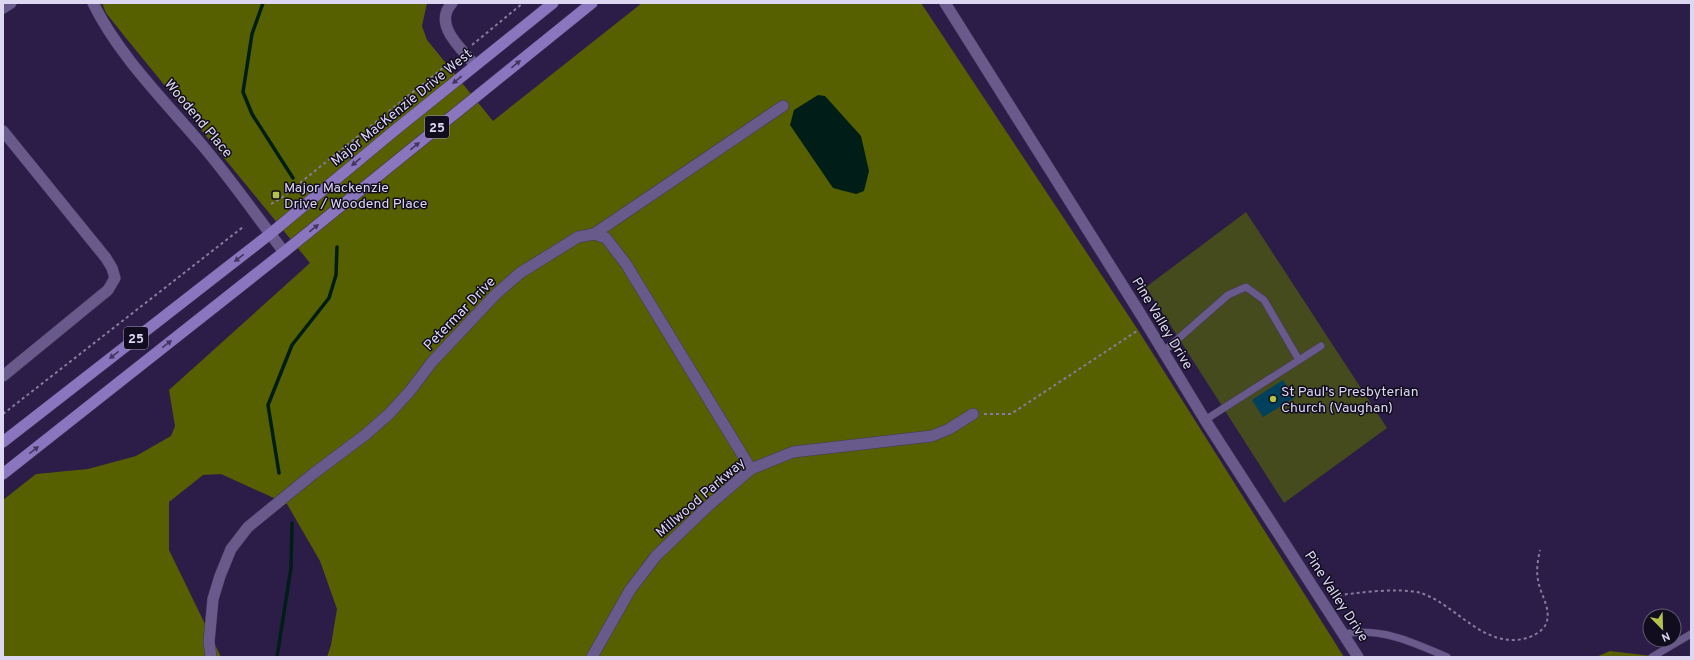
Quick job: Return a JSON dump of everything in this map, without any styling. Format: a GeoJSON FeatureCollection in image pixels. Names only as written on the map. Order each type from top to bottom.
{"type":"FeatureCollection","features":[{"type":"Feature","properties":{"kind":"main road","name":"Major MacKenzie Drive West"},"geometry":{"type":"LineString","coordinates":[[3,442],[270,234],[553,3]]}},
{"type":"Feature","properties":{"kind":"main road","name":"25"},"geometry":{"type":"LineString","coordinates":[[3,474],[284,252],[592,3]]}},
{"type":"Feature","properties":{"kind":"street"},"geometry":{"type":"LineString","coordinates":[[3,8],[11,3]]}},
{"type":"Feature","properties":{"kind":"street","name":"Woodend Place"},"geometry":{"type":"LineString","coordinates":[[93,3],[103,23],[118,45],[213,158],[284,252]]}},
{"type":"Feature","properties":{"kind":"street"},"geometry":{"type":"LineString","coordinates":[[452,3],[447,8],[445,22],[449,33],[476,65]]}},
{"type":"Feature","properties":{"kind":"street","name":"Pine Valley Drive"},"geometry":{"type":"LineString","coordinates":[[945,3],[1205,420],[1358,657]]}},
{"type":"Feature","properties":{"kind":"street","name":"Petermar Drive"},"geometry":{"type":"LineString","coordinates":[[211,657],[209,642],[213,599],[220,576],[231,549],[248,527],[307,479],[365,435],[389,414],[410,391],[432,362],[496,294],[520,273],[578,237],[594,234],[783,106]]}},
{"type":"Feature","properties":{"kind":"street"},"geometry":{"type":"LineString","coordinates":[[3,131],[106,258],[112,268],[115,278],[108,290],[3,376]]}},
{"type":"Feature","properties":{"kind":"street"},"geometry":{"type":"LineString","coordinates":[[594,234],[606,238],[626,264],[751,469]]}},
{"type":"Feature","properties":{"kind":"street","name":"Millwood Parkway"},"geometry":{"type":"LineString","coordinates":[[592,657],[630,590],[656,556],[707,507],[751,469],[793,452],[932,436],[949,429],[973,414]]}},
{"type":"Feature","properties":{"kind":"lane"},"geometry":{"type":"LineString","coordinates":[[1163,352],[1228,295],[1246,287],[1264,300],[1299,360]]}},
{"type":"Feature","properties":{"kind":"lane"},"geometry":{"type":"LineString","coordinates":[[1205,420],[1321,346]]}},
{"type":"Feature","properties":{"kind":"lane"},"geometry":{"type":"LineString","coordinates":[[1343,634],[1360,631],[1390,634],[1447,657]]}},
{"type":"Feature","properties":{"kind":"lane"},"geometry":{"type":"LineString","coordinates":[[1652,657],[1691,634]]}},
{"type":"Feature","properties":{"kind":"path"},"geometry":{"type":"LineString","coordinates":[[270,204],[280,199],[523,3]]}},
{"type":"Feature","properties":{"kind":"path"},"geometry":{"type":"LineString","coordinates":[[3,414],[242,226]]}},
{"type":"Feature","properties":{"kind":"path"},"geometry":{"type":"LineString","coordinates":[[973,414],[1011,414],[1147,325]]}},
{"type":"Feature","properties":{"kind":"path"},"geometry":{"type":"LineString","coordinates":[[1320,597],[1369,591],[1420,593],[1436,601],[1479,630],[1496,637],[1518,641],[1534,636],[1546,625],[1547,613],[1538,580],[1540,550]]}},
{"type":"Feature","properties":{"kind":"green space"},"geometry":{"type":"Polygon","coordinates":[[[102,3],[427,3],[422,26],[427,40],[493,121],[642,3],[921,3],[1138,330],[1344,657],[327,657],[331,645],[337,609],[320,561],[287,504],[221,474],[203,475],[169,502],[169,550],[221,657],[3,657],[3,500],[36,474],[88,469],[136,456],[171,436],[175,426],[169,390],[310,263],[106,13],[102,3]]]}},
{"type":"Feature","properties":{"kind":"green space"},"geometry":{"type":"Polygon","coordinates":[[[1246,212],[1387,428],[1284,503],[1146,287],[1246,212]]]}},
{"type":"Feature","properties":{"kind":"green space"},"geometry":{"type":"Polygon","coordinates":[[[1610,651],[1652,656],[1655,657],[1596,657],[1610,651]]]}},
{"type":"Feature","properties":{"kind":"shaded area"},"geometry":{"type":"Polygon","coordinates":[[[818,95],[825,96],[861,136],[869,171],[864,191],[856,194],[833,188],[790,125],[794,110],[818,95]]]}},
{"type":"Feature","properties":{"kind":"building","name":"St Paul's Presbyterian Church (Vaughan)"},"geometry":{"type":"Polygon","coordinates":[[[1283,380],[1294,398],[1263,417],[1252,400],[1283,380]]]}},
{"type":"Feature","properties":{"kind":"waterway"},"geometry":{"type":"LineString","coordinates":[[263,3],[252,34],[243,92],[252,114],[293,178]]}},
{"type":"Feature","properties":{"kind":"waterway"},"geometry":{"type":"LineString","coordinates":[[279,473],[268,405],[292,345],[329,298],[336,275],[337,247]]}},
{"type":"Feature","properties":{"kind":"waterway"},"geometry":{"type":"LineString","coordinates":[[277,657],[291,568],[292,523]]}},
{"type":"Feature","properties":{"kind":"place","name":"Major Mackenzie Drive / Woodend Place"},"geometry":{"type":"Point","coordinates":[276,195]}},
{"type":"Feature","properties":{"kind":"place","name":"St Paul's Presbyterian Church (Vaughan)"},"geometry":{"type":"Point","coordinates":[1273,399]}}]}
